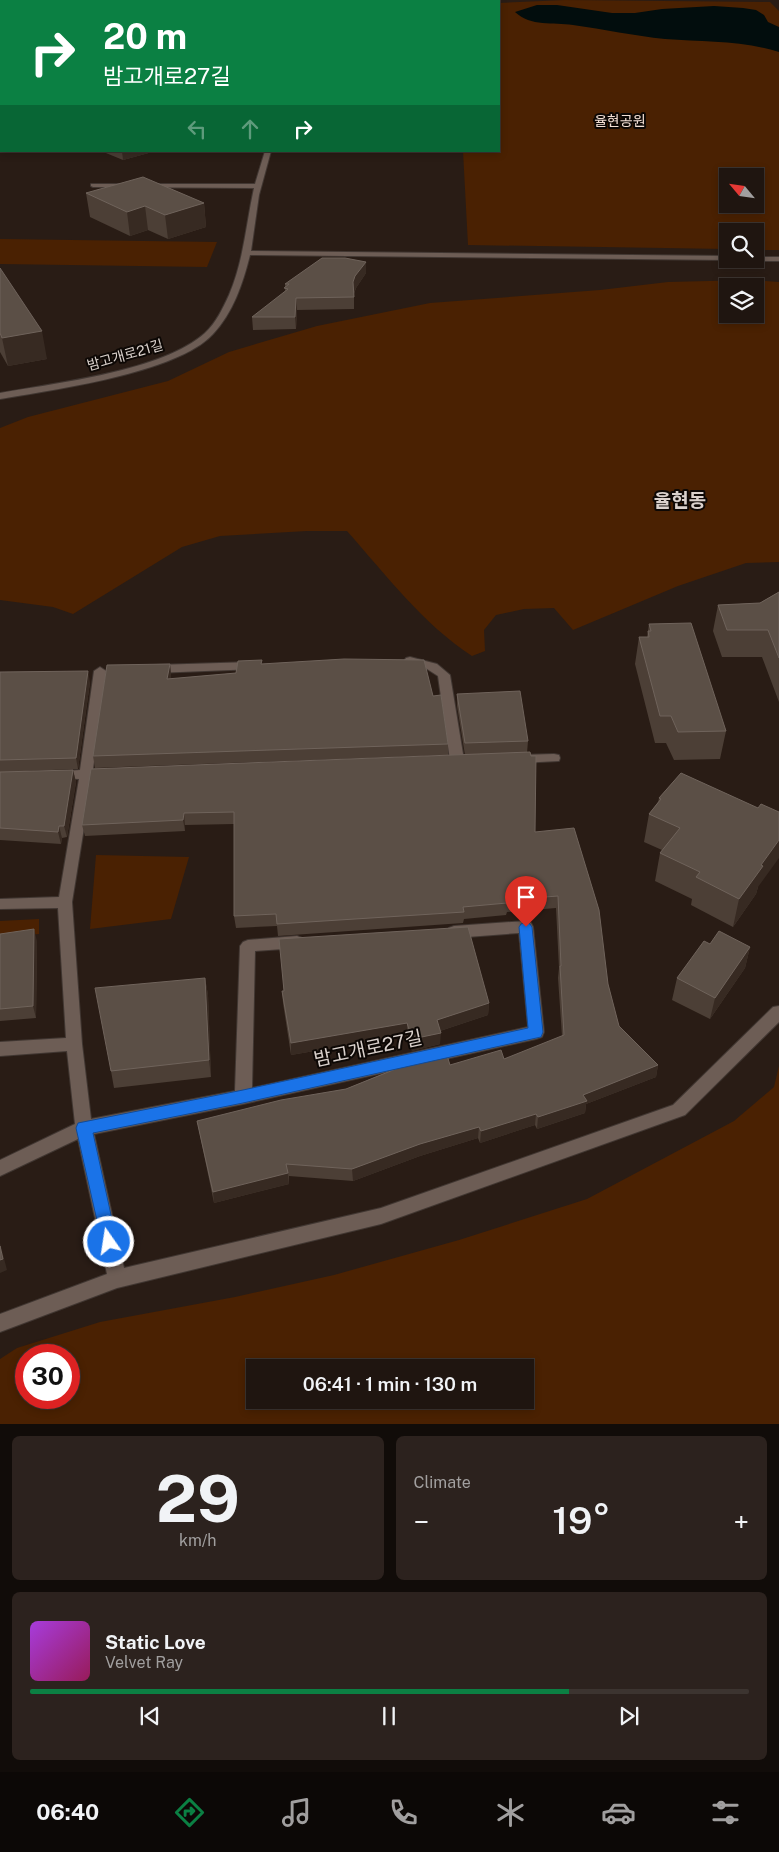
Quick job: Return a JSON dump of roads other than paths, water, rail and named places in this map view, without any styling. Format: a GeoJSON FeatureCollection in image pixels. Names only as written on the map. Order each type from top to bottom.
{"type":"FeatureCollection","features":[{"type":"Feature","properties":{"kind":"street","name":"밤고개로21길"},"geometry":{"type":"LineString","coordinates":[[0,396],[86,380],[154,363],[190,347],[208,335],[226,312],[247,253],[258,186],[268,152]]}},
{"type":"Feature","properties":{"kind":"street"},"geometry":{"type":"LineString","coordinates":[[93,185],[258,186]]}},
{"type":"Feature","properties":{"kind":"street"},"geometry":{"type":"LineString","coordinates":[[247,253],[719,258]]}},
{"type":"Feature","properties":{"kind":"street"},"geometry":{"type":"LineString","coordinates":[[764,258],[779,259]]}},
{"type":"Feature","properties":{"kind":"street"},"geometry":{"type":"LineString","coordinates":[[393,662],[413,661],[441,670],[444,675],[457,760]]}},
{"type":"Feature","properties":{"kind":"street"},"geometry":{"type":"LineString","coordinates":[[139,670],[266,666]]}},
{"type":"Feature","properties":{"kind":"street"},"geometry":{"type":"LineString","coordinates":[[100,671],[86,774],[65,902],[74,1044],[84,1128],[117,1279]]}},
{"type":"Feature","properties":{"kind":"street"},"geometry":{"type":"LineString","coordinates":[[505,759],[554,758]]}},
{"type":"Feature","properties":{"kind":"street"},"geometry":{"type":"LineString","coordinates":[[48,776],[116,773]]}},
{"type":"Feature","properties":{"kind":"street"},"geometry":{"type":"LineString","coordinates":[[0,904],[65,902]]}},
{"type":"Feature","properties":{"kind":"street","name":"밤고개로27길"},"geometry":{"type":"LineString","coordinates":[[0,1168],[84,1128],[243,1097],[536,1032],[526,927],[436,933]]}},
{"type":"Feature","properties":{"kind":"street"},"geometry":{"type":"LineString","coordinates":[[243,1097],[248,946],[317,941]]}},
{"type":"Feature","properties":{"kind":"street"},"geometry":{"type":"LineString","coordinates":[[0,1323],[117,1279],[381,1216],[679,1110],[779,1012]]}},
{"type":"Feature","properties":{"kind":"street"},"geometry":{"type":"LineString","coordinates":[[0,1049],[74,1044]]}},
{"type":"Feature","properties":{"kind":"district","name":"율현동"},"geometry":{"type":"Point","coordinates":[680,500]}},
{"type":"Feature","properties":{"kind":"park label","name":"율현공원"},"geometry":{"type":"Point","coordinates":[620,121]}}]}
